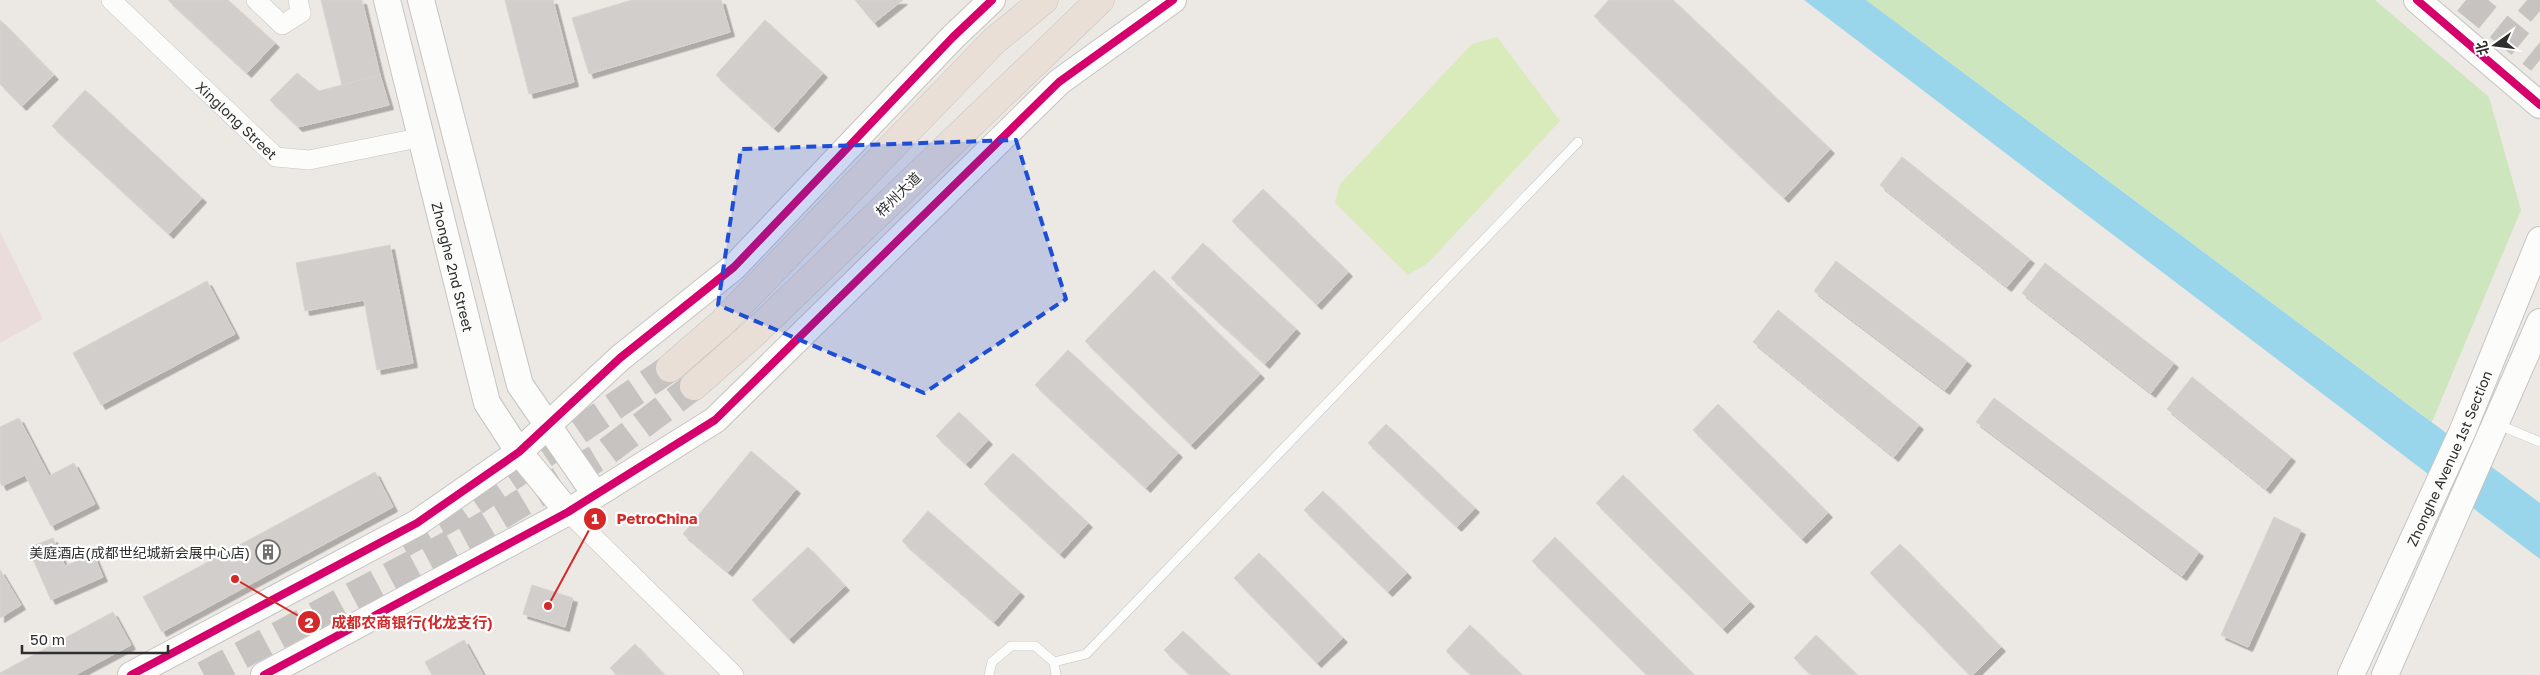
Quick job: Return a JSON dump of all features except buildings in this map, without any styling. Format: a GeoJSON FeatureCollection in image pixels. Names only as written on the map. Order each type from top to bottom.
{"type":"FeatureCollection","features":[{"type":"Feature","properties":{"kind":"highway"},"geometry":{"type":"LineString","coordinates":[[670,368],[722,323],[994,41],[1044,0]]}},
{"type":"Feature","properties":{"kind":"highway","name":"梓州大道"},"geometry":{"type":"LineString","coordinates":[[694,386],[754,334],[1100,0]]}},
{"type":"Feature","properties":{"kind":"main road","name":"Zhonghe 2nd Street"},"geometry":{"type":"LineString","coordinates":[[387,0],[488,403],[519,452],[568,512]]}},
{"type":"Feature","properties":{"kind":"main road"},"geometry":{"type":"LineString","coordinates":[[421,0],[520,385],[596,494]]}},
{"type":"Feature","properties":{"kind":"main road"},"geometry":{"type":"LineString","coordinates":[[131,675],[417,523],[519,452],[620,358],[734,267],[953,37],[992,0]]}},
{"type":"Feature","properties":{"kind":"main road"},"geometry":{"type":"LineString","coordinates":[[264,675],[568,512],[715,420],[1060,82],[1173,0]]}},
{"type":"Feature","properties":{"kind":"main road"},"geometry":{"type":"LineString","coordinates":[[2417,0],[2540,104]]}},
{"type":"Feature","properties":{"kind":"main road","name":"Zhonghe Avenue 1st Section"},"geometry":{"type":"LineString","coordinates":[[2351,675],[2463,430],[2540,240]]}},
{"type":"Feature","properties":{"kind":"main road","name":"Zhonghe Avenue 1st Section"},"geometry":{"type":"LineString","coordinates":[[2385,675],[2452,523],[2489,433],[2540,322]]}},
{"type":"Feature","properties":{"kind":"street","name":"Xinglong Street"},"geometry":{"type":"LineString","coordinates":[[111,0],[276,156],[309,160],[422,137]]}},
{"type":"Feature","properties":{"kind":"street"},"geometry":{"type":"LineString","coordinates":[[256,0],[282,25],[301,13],[298,0]]}},
{"type":"Feature","properties":{"kind":"street"},"geometry":{"type":"LineString","coordinates":[[568,512],[734,675]]}},
{"type":"Feature","properties":{"kind":"lane"},"geometry":{"type":"LineString","coordinates":[[1054,662],[1086,654],[1578,142]]}},
{"type":"Feature","properties":{"kind":"lane"},"geometry":{"type":"LineString","coordinates":[[2489,433],[2540,442]]}},
{"type":"Feature","properties":{"kind":"lane"},"geometry":{"type":"LineString","coordinates":[[989,675],[992,662],[1011,646],[1036,646],[1054,662],[1056,675]]}},
{"type":"Feature","properties":{"kind":"highlighted area"},"geometry":{"type":"Polygon","coordinates":[[[1016,140],[1066,299],[924,393],[718,305],[741,149],[1016,140]]]}},
{"type":"Feature","properties":{"kind":"shaded area"},"geometry":{"type":"Polygon","coordinates":[[[0,232],[43,319],[0,343],[0,232]]]}},
{"type":"Feature","properties":{"kind":"green space"},"geometry":{"type":"Polygon","coordinates":[[[1866,0],[2375,0],[2489,97],[2521,210],[2432,422],[1866,0]]]}},
{"type":"Feature","properties":{"kind":"green space"},"geometry":{"type":"Polygon","coordinates":[[[1497,37],[1560,121],[1428,263],[1408,275],[1335,203],[1340,184],[1472,44],[1497,37]]]}},
{"type":"Feature","properties":{"kind":"water"},"geometry":{"type":"Polygon","coordinates":[[[1804,0],[1866,0],[2540,503],[2540,559],[1804,0]]]}},
{"type":"Feature","properties":{"kind":"tunnel"},"geometry":{"type":"LineString","coordinates":[[2466,0],[2540,60]]}},
{"type":"Feature","properties":{"kind":"tunnel"},"geometry":{"type":"LineString","coordinates":[[2527,0],[2540,11]]}},
{"type":"Feature","properties":{"kind":"tunnel"},"geometry":{"type":"LineString","coordinates":[[402,544],[457,514],[670,368]]}},
{"type":"Feature","properties":{"kind":"tunnel"},"geometry":{"type":"LineString","coordinates":[[204,675],[475,531],[605,453],[694,386]]}},
{"type":"Feature","properties":{"kind":"cycle path"},"geometry":{"type":"LineString","coordinates":[[131,675],[417,523],[519,452],[620,358],[734,267],[953,37],[992,0]]}},
{"type":"Feature","properties":{"kind":"cycle path"},"geometry":{"type":"LineString","coordinates":[[264,675],[568,512],[715,420],[1059,82],[1173,0]]}},
{"type":"Feature","properties":{"kind":"cycle path"},"geometry":{"type":"LineString","coordinates":[[2417,0],[2540,105]]}},
{"type":"Feature","properties":{"kind":"place","name":"美庭酒店(成都世纪城新会展中心店)"},"geometry":{"type":"Point","coordinates":[268,552]}},
{"type":"Feature","properties":{"kind":"place","name":"成都农商银行(化龙支行)"},"geometry":{"type":"Point","coordinates":[235,579]}},
{"type":"Feature","properties":{"kind":"place","name":"PetroChina"},"geometry":{"type":"Point","coordinates":[548,606]}}]}
